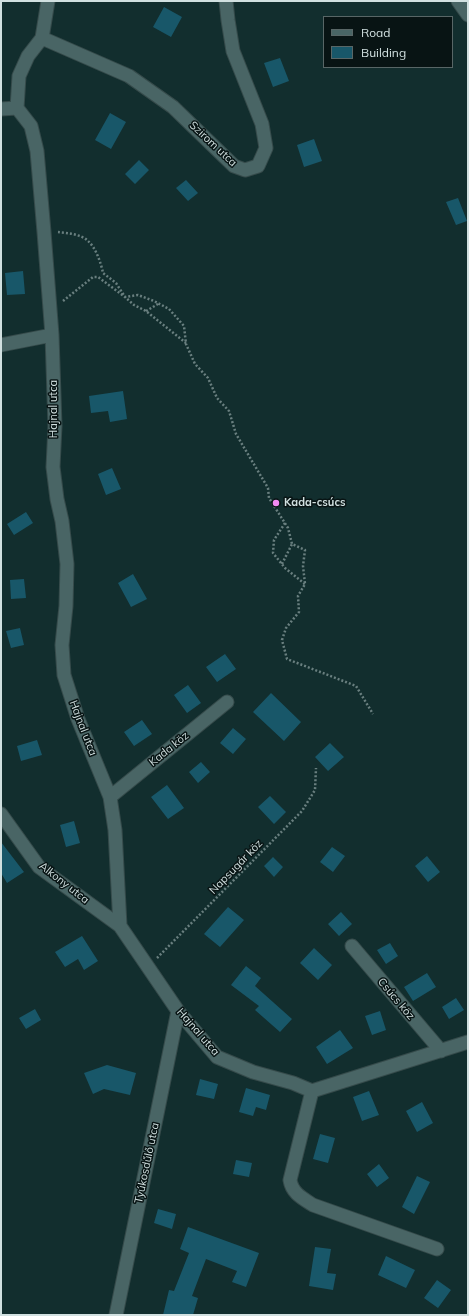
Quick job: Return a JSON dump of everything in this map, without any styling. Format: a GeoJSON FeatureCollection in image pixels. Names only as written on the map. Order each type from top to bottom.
{"type":"FeatureCollection","features":[{"type":"Feature","properties":{"kind":"street"},"geometry":{"type":"LineString","coordinates":[[1,109],[17,108],[19,76],[28,56],[42,38],[48,1]]}},
{"type":"Feature","properties":{"kind":"street","name":"Szirom utca"},"geometry":{"type":"LineString","coordinates":[[42,38],[129,76],[173,107],[234,166],[245,170],[258,166],[266,148],[262,124],[233,51],[226,1]]}},
{"type":"Feature","properties":{"kind":"street"},"geometry":{"type":"LineString","coordinates":[[458,1],[468,15]]}},
{"type":"Feature","properties":{"kind":"street","name":"Hajnal utca"},"geometry":{"type":"LineString","coordinates":[[17,108],[31,126],[37,151],[44,232],[52,335],[55,419],[53,467],[67,564],[66,606],[62,645],[64,675],[78,719],[110,797],[115,830],[120,926],[178,1011],[217,1057],[253,1072],[294,1083],[312,1091]]}},
{"type":"Feature","properties":{"kind":"street"},"geometry":{"type":"LineString","coordinates":[[1,345],[52,335]]}},
{"type":"Feature","properties":{"kind":"street","name":"Kada köz"},"geometry":{"type":"LineString","coordinates":[[110,797],[227,702]]}},
{"type":"Feature","properties":{"kind":"street","name":"Alkony utca"},"geometry":{"type":"LineString","coordinates":[[1,814],[39,867],[120,926]]}},
{"type":"Feature","properties":{"kind":"street","name":"Csúcs köz"},"geometry":{"type":"LineString","coordinates":[[352,946],[441,1051]]}},
{"type":"Feature","properties":{"kind":"street","name":"Tyúkosdűlő utca"},"geometry":{"type":"LineString","coordinates":[[116,1315],[178,1011]]}},
{"type":"Feature","properties":{"kind":"street"},"geometry":{"type":"LineString","coordinates":[[437,1249],[313,1205],[296,1194],[291,1188],[290,1180],[312,1091],[468,1042]]}},
{"type":"Feature","properties":{"kind":"path"},"geometry":{"type":"LineString","coordinates":[[44,232],[72,234],[89,241],[101,262],[103,273],[116,283],[125,297]]}},
{"type":"Feature","properties":{"kind":"path"},"geometry":{"type":"LineString","coordinates":[[50,311],[93,277],[98,278],[134,305],[146,311],[186,344]]}},
{"type":"Feature","properties":{"kind":"path"},"geometry":{"type":"LineString","coordinates":[[125,297],[138,295],[169,309],[184,326],[186,344],[195,364],[208,378],[217,398],[229,411],[236,434],[268,488],[269,498],[288,528],[292,544],[282,564]]}},
{"type":"Feature","properties":{"kind":"path"},"geometry":{"type":"LineString","coordinates":[[146,311],[158,304]]}},
{"type":"Feature","properties":{"kind":"path"},"geometry":{"type":"LineString","coordinates":[[285,523],[274,540],[273,553],[282,564],[305,584]]}},
{"type":"Feature","properties":{"kind":"path"},"geometry":{"type":"LineString","coordinates":[[292,544],[305,550],[303,566],[305,584],[298,596],[299,612],[286,628],[282,640],[287,659],[356,686],[373,714]]}},
{"type":"Feature","properties":{"kind":"path","name":"Napsugár köz"},"geometry":{"type":"LineString","coordinates":[[148,967],[302,811],[315,790],[316,768]]}},
{"type":"Feature","properties":{"kind":"building"},"geometry":{"type":"Polygon","coordinates":[[[164,7],[182,17],[171,37],[153,27],[164,7]]]}},
{"type":"Feature","properties":{"kind":"building"},"geometry":{"type":"Polygon","coordinates":[[[280,58],[289,81],[273,87],[264,63],[280,58]]]}},
{"type":"Feature","properties":{"kind":"building"},"geometry":{"type":"Polygon","coordinates":[[[110,113],[126,122],[111,149],[95,140],[110,113]]]}},
{"type":"Feature","properties":{"kind":"building"},"geometry":{"type":"Polygon","coordinates":[[[314,139],[322,161],[304,167],[297,145],[314,139]]]}},
{"type":"Feature","properties":{"kind":"building"},"geometry":{"type":"Polygon","coordinates":[[[139,160],[149,170],[135,184],[125,174],[139,160]]]}},
{"type":"Feature","properties":{"kind":"building"},"geometry":{"type":"Polygon","coordinates":[[[186,180],[198,193],[188,201],[176,188],[186,180]]]}},
{"type":"Feature","properties":{"kind":"building"},"geometry":{"type":"Polygon","coordinates":[[[458,198],[467,221],[456,225],[446,202],[458,198]]]}},
{"type":"Feature","properties":{"kind":"building"},"geometry":{"type":"Polygon","coordinates":[[[23,271],[25,294],[7,295],[5,273],[23,271]]]}},
{"type":"Feature","properties":{"kind":"building"},"geometry":{"type":"Polygon","coordinates":[[[123,391],[127,419],[110,422],[108,411],[91,413],[89,396],[123,391]]]}},
{"type":"Feature","properties":{"kind":"building"},"geometry":{"type":"Polygon","coordinates":[[[112,468],[121,489],[106,495],[98,474],[112,468]]]}},
{"type":"Feature","properties":{"kind":"building"},"geometry":{"type":"Polygon","coordinates":[[[26,512],[33,523],[14,535],[7,524],[26,512]]]}},
{"type":"Feature","properties":{"kind":"building"},"geometry":{"type":"Polygon","coordinates":[[[133,574],[147,599],[131,607],[118,583],[133,574]]]}},
{"type":"Feature","properties":{"kind":"building"},"geometry":{"type":"Polygon","coordinates":[[[24,579],[26,598],[11,599],[10,580],[24,579]]]}},
{"type":"Feature","properties":{"kind":"building"},"geometry":{"type":"Polygon","coordinates":[[[20,628],[24,645],[11,648],[6,631],[20,628]]]}},
{"type":"Feature","properties":{"kind":"building"},"geometry":{"type":"Polygon","coordinates":[[[225,654],[236,669],[217,682],[206,667],[225,654]]]}},
{"type":"Feature","properties":{"kind":"building"},"geometry":{"type":"Polygon","coordinates":[[[188,685],[201,703],[187,713],[174,695],[188,685]]]}},
{"type":"Feature","properties":{"kind":"building"},"geometry":{"type":"Polygon","coordinates":[[[271,693],[301,722],[284,741],[253,712],[271,693]]]}},
{"type":"Feature","properties":{"kind":"building"},"geometry":{"type":"Polygon","coordinates":[[[142,720],[152,734],[134,746],[124,732],[142,720]]]}},
{"type":"Feature","properties":{"kind":"building"},"geometry":{"type":"Polygon","coordinates":[[[233,728],[246,739],[233,754],[220,743],[233,728]]]}},
{"type":"Feature","properties":{"kind":"building"},"geometry":{"type":"Polygon","coordinates":[[[37,740],[42,755],[21,761],[17,746],[37,740]]]}},
{"type":"Feature","properties":{"kind":"building"},"geometry":{"type":"Polygon","coordinates":[[[330,743],[344,757],[328,771],[315,757],[330,743]]]}},
{"type":"Feature","properties":{"kind":"building"},"geometry":{"type":"Polygon","coordinates":[[[201,762],[210,772],[198,783],[189,772],[201,762]]]}},
{"type":"Feature","properties":{"kind":"building"},"geometry":{"type":"Polygon","coordinates":[[[167,785],[184,808],[168,819],[151,797],[167,785]]]}},
{"type":"Feature","properties":{"kind":"building"},"geometry":{"type":"Polygon","coordinates":[[[270,796],[286,812],[274,824],[258,807],[270,796]]]}},
{"type":"Feature","properties":{"kind":"building"},"geometry":{"type":"Polygon","coordinates":[[[74,821],[80,843],[66,847],[60,825],[74,821]]]}},
{"type":"Feature","properties":{"kind":"building"},"geometry":{"type":"Polygon","coordinates":[[[1,842],[24,872],[7,883],[1,873],[1,842]]]}},
{"type":"Feature","properties":{"kind":"building"},"geometry":{"type":"Polygon","coordinates":[[[332,847],[345,856],[333,872],[320,862],[332,847]]]}},
{"type":"Feature","properties":{"kind":"building"},"geometry":{"type":"Polygon","coordinates":[[[427,856],[440,872],[428,882],[415,866],[427,856]]]}},
{"type":"Feature","properties":{"kind":"building"},"geometry":{"type":"Polygon","coordinates":[[[273,857],[283,867],[274,877],[264,866],[273,857]]]}},
{"type":"Feature","properties":{"kind":"building"},"geometry":{"type":"Polygon","coordinates":[[[228,907],[244,920],[220,947],[204,934],[228,907]]]}},
{"type":"Feature","properties":{"kind":"building"},"geometry":{"type":"Polygon","coordinates":[[[341,912],[352,924],[339,936],[328,924],[341,912]]]}},
{"type":"Feature","properties":{"kind":"building"},"geometry":{"type":"Polygon","coordinates":[[[82,936],[98,961],[84,970],[78,959],[65,967],[55,952],[82,936]]]}},
{"type":"Feature","properties":{"kind":"building"},"geometry":{"type":"Polygon","coordinates":[[[390,943],[398,956],[386,964],[377,950],[390,943]]]}},
{"type":"Feature","properties":{"kind":"building"},"geometry":{"type":"Polygon","coordinates":[[[314,948],[332,965],[318,980],[300,963],[314,948]]]}},
{"type":"Feature","properties":{"kind":"building"},"geometry":{"type":"Polygon","coordinates":[[[246,966],[261,978],[255,986],[292,1019],[280,1032],[255,1010],[259,1006],[231,985],[246,966]]]}},
{"type":"Feature","properties":{"kind":"building"},"geometry":{"type":"Polygon","coordinates":[[[427,973],[436,987],[413,1001],[404,987],[427,973]]]}},
{"type":"Feature","properties":{"kind":"building"},"geometry":{"type":"Polygon","coordinates":[[[456,998],[464,1010],[449,1019],[442,1007],[456,998]]]}},
{"type":"Feature","properties":{"kind":"building"},"geometry":{"type":"Polygon","coordinates":[[[35,1009],[41,1020],[26,1029],[19,1018],[35,1009]]]}},
{"type":"Feature","properties":{"kind":"building"},"geometry":{"type":"Polygon","coordinates":[[[380,1011],[386,1030],[372,1035],[365,1016],[380,1011]]]}},
{"type":"Feature","properties":{"kind":"building"},"geometry":{"type":"Polygon","coordinates":[[[340,1030],[353,1048],[327,1064],[316,1047],[340,1030]]]}},
{"type":"Feature","properties":{"kind":"building"},"geometry":{"type":"Polygon","coordinates":[[[107,1065],[136,1073],[130,1095],[104,1089],[93,1094],[84,1073],[107,1065]]]}},
{"type":"Feature","properties":{"kind":"building"},"geometry":{"type":"Polygon","coordinates":[[[200,1079],[218,1084],[214,1099],[196,1095],[200,1079]]]}},
{"type":"Feature","properties":{"kind":"building"},"geometry":{"type":"Polygon","coordinates":[[[246,1088],[270,1095],[266,1110],[256,1107],[253,1116],[239,1112],[246,1088]]]}},
{"type":"Feature","properties":{"kind":"building"},"geometry":{"type":"Polygon","coordinates":[[[369,1091],[379,1115],[362,1121],[353,1097],[369,1091]]]}},
{"type":"Feature","properties":{"kind":"building"},"geometry":{"type":"Polygon","coordinates":[[[422,1102],[433,1123],[417,1132],[406,1111],[422,1102]]]}},
{"type":"Feature","properties":{"kind":"building"},"geometry":{"type":"Polygon","coordinates":[[[320,1134],[335,1138],[328,1163],[313,1159],[320,1134]]]}},
{"type":"Feature","properties":{"kind":"building"},"geometry":{"type":"Polygon","coordinates":[[[236,1160],[252,1163],[249,1177],[233,1174],[236,1160]]]}},
{"type":"Feature","properties":{"kind":"building"},"geometry":{"type":"Polygon","coordinates":[[[379,1164],[389,1178],[377,1187],[367,1174],[379,1164]]]}},
{"type":"Feature","properties":{"kind":"building"},"geometry":{"type":"Polygon","coordinates":[[[417,1176],[430,1182],[414,1214],[402,1207],[417,1176]]]}},
{"type":"Feature","properties":{"kind":"building"},"geometry":{"type":"Polygon","coordinates":[[[158,1209],[176,1214],[172,1229],[154,1223],[158,1209]]]}},
{"type":"Feature","properties":{"kind":"building"},"geometry":{"type":"Polygon","coordinates":[[[188,1227],[259,1253],[246,1287],[232,1282],[237,1271],[206,1259],[192,1296],[198,1298],[193,1315],[163,1315],[169,1290],[174,1291],[189,1253],[180,1249],[188,1227]]]}},
{"type":"Feature","properties":{"kind":"building"},"geometry":{"type":"Polygon","coordinates":[[[315,1247],[331,1249],[327,1273],[336,1274],[333,1290],[309,1286],[315,1247]]]}},
{"type":"Feature","properties":{"kind":"building"},"geometry":{"type":"Polygon","coordinates":[[[386,1256],[415,1270],[406,1288],[378,1275],[386,1256]]]}},
{"type":"Feature","properties":{"kind":"building"},"geometry":{"type":"Polygon","coordinates":[[[437,1280],[451,1290],[438,1308],[424,1298],[437,1280]]]}},
{"type":"Feature","properties":{"kind":"place","name":"Kada-csúcs"},"geometry":{"type":"Point","coordinates":[276,503]}}]}
